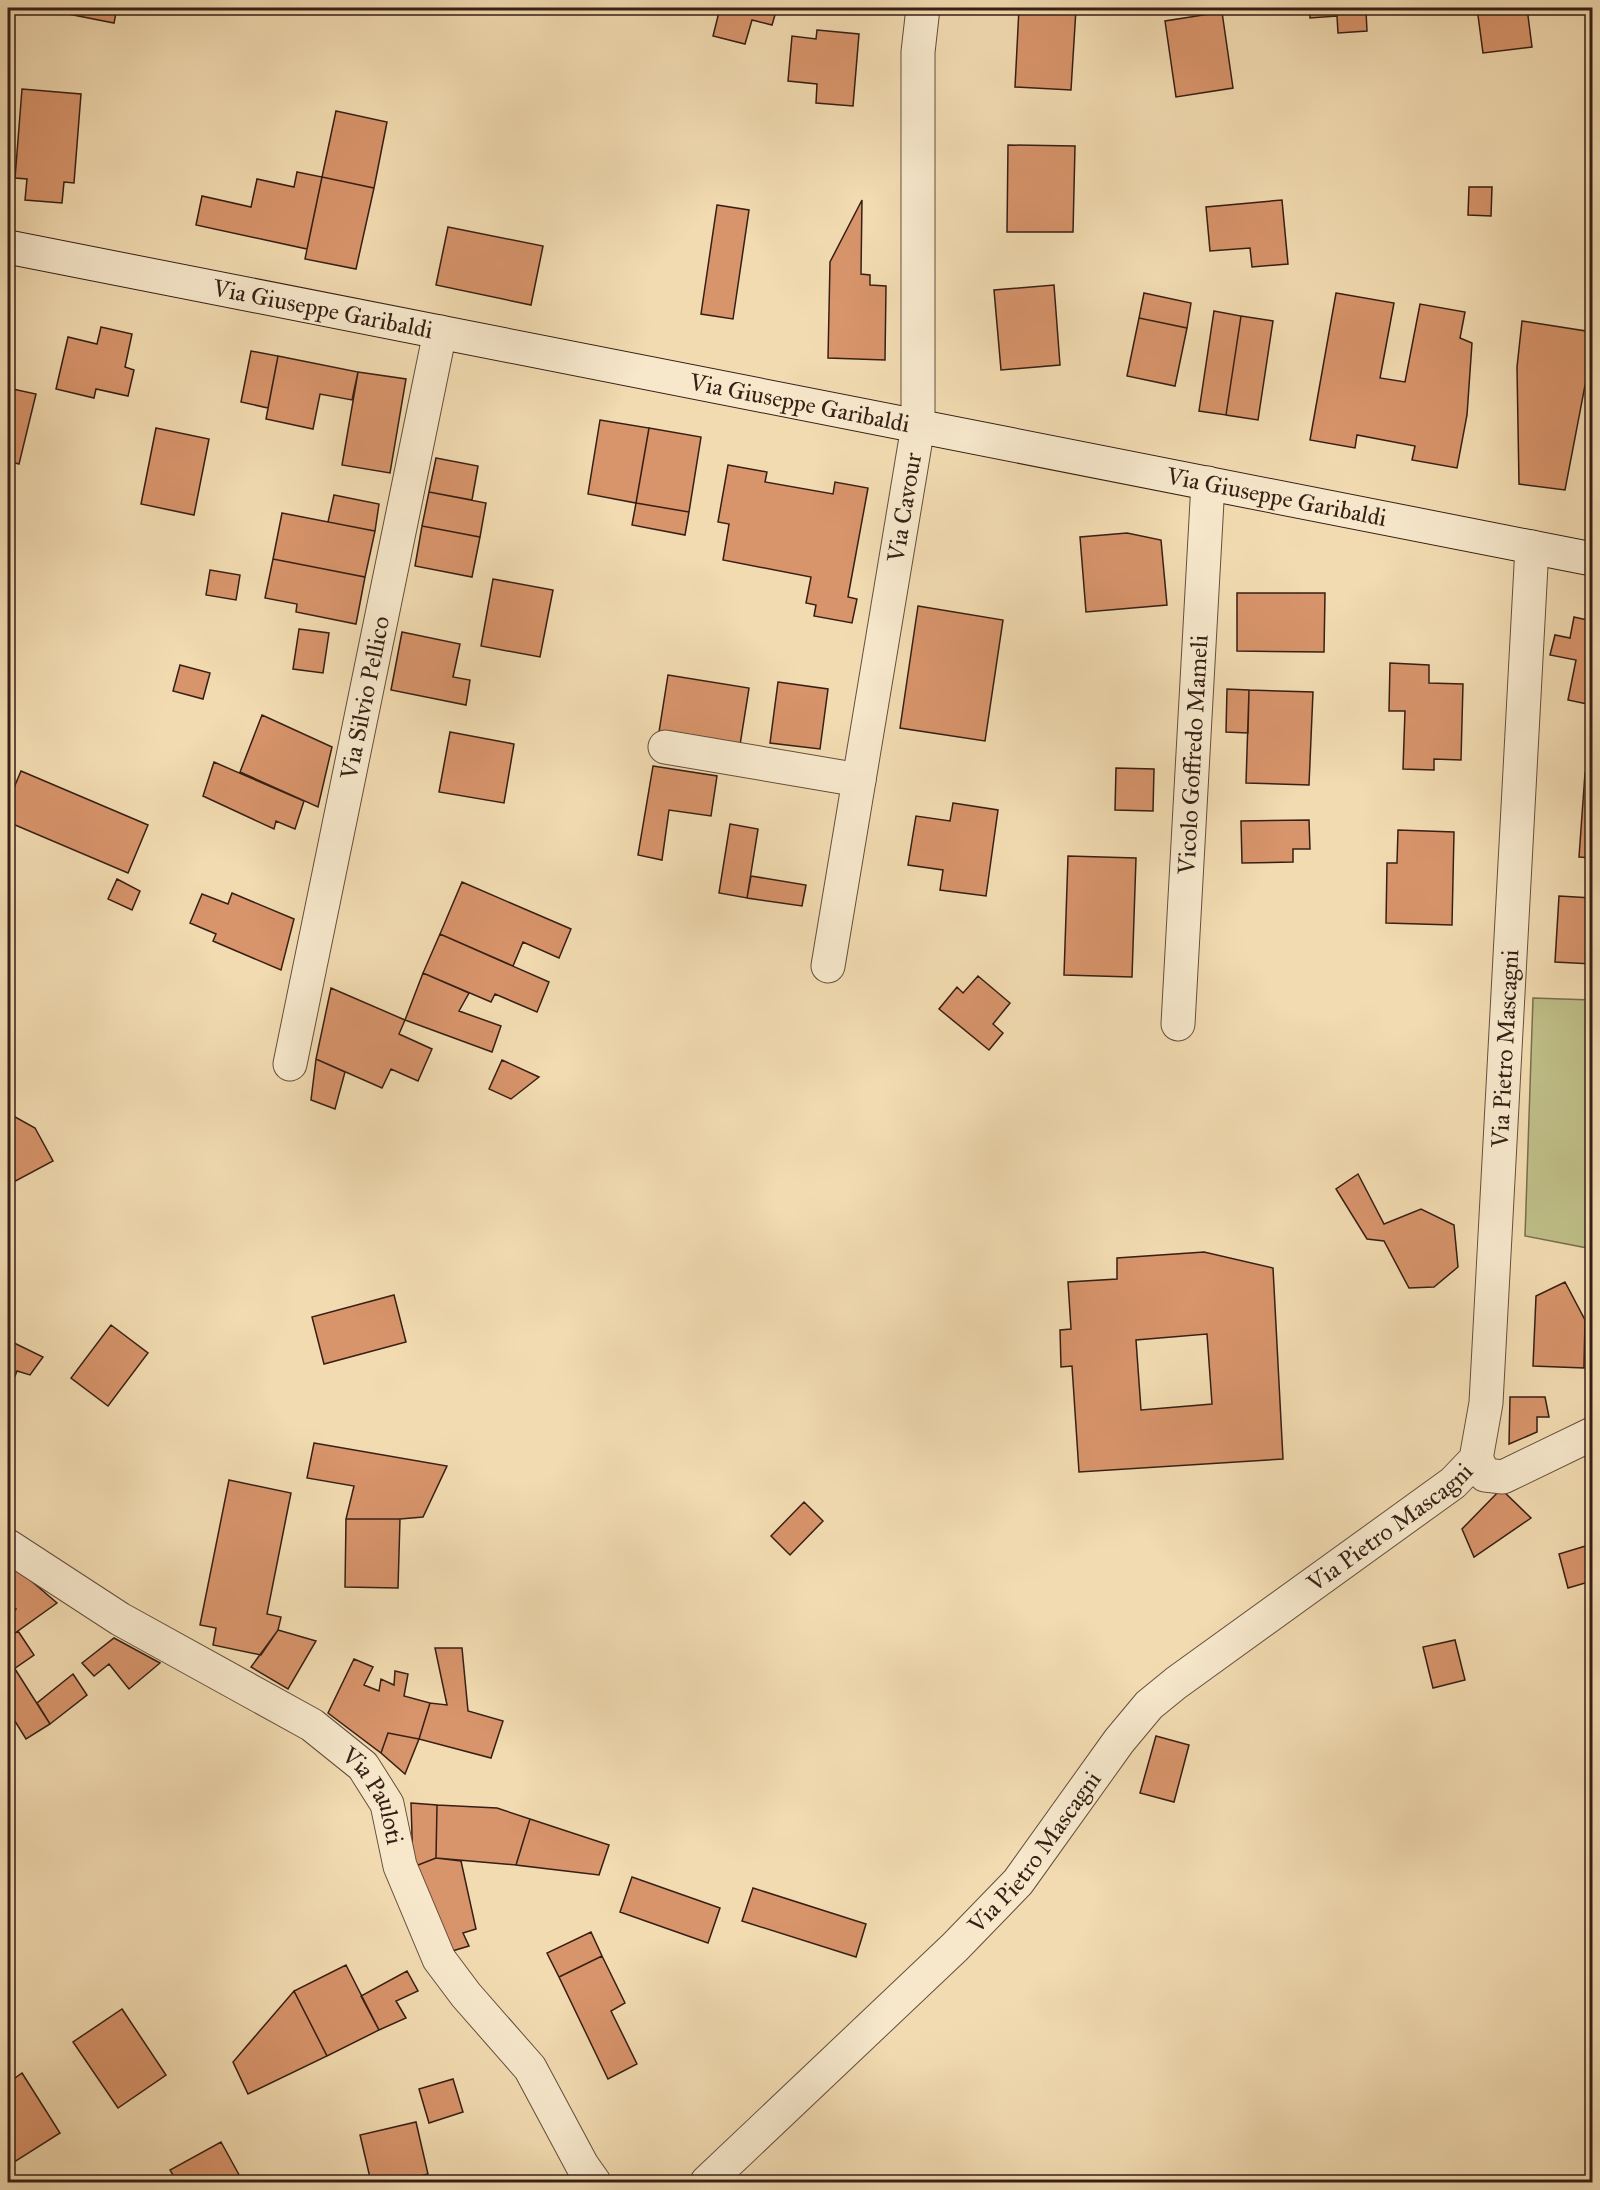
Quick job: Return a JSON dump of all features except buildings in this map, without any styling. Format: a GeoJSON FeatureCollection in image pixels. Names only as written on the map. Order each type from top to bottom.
{"type":"FeatureCollection","features":[{"type":"Feature","properties":{"kind":"street","name":"Via Cavour"},"geometry":{"type":"LineString","coordinates":[[828,966],[918,426],[918,52],[923,8]]}},
{"type":"Feature","properties":{"kind":"street","name":"Via Giuseppe Garibaldi"},"geometry":{"type":"LineString","coordinates":[[8,247],[1593,559]]}},
{"type":"Feature","properties":{"kind":"street","name":"Via Silvio Pellico"},"geometry":{"type":"LineString","coordinates":[[290,1064],[440,332]]}},
{"type":"Feature","properties":{"kind":"street","name":"Vicolo Goffredo Mameli"},"geometry":{"type":"LineString","coordinates":[[1178,1024],[1208,483]]}},
{"type":"Feature","properties":{"kind":"street","name":"Via Pietro Mascagni"},"geometry":{"type":"LineString","coordinates":[[707,2182],[955,1947],[1018,1882],[1113,1749],[1149,1705],[1176,1683],[1453,1483],[1476,1460],[1486,1403],[1532,547]]}},
{"type":"Feature","properties":{"kind":"street"},"geometry":{"type":"LineString","coordinates":[[665,747],[859,780]]}},
{"type":"Feature","properties":{"kind":"street"},"geometry":{"type":"LineString","coordinates":[[1476,1460],[1485,1475],[1503,1477],[1593,1434]]}},
{"type":"Feature","properties":{"kind":"street","name":"Via Pauloti"},"geometry":{"type":"LineString","coordinates":[[8,1546],[120,1619],[312,1725],[363,1767],[387,1804],[400,1866],[439,1959],[466,1995],[530,2068],[582,2165],[594,2182]]}},
{"type":"Feature","properties":{"kind":"shaded area"},"geometry":{"type":"Polygon","coordinates":[[[1533,998],[1592,1000],[1592,1266],[1587,1248],[1525,1236],[1533,998]]]}}]}
